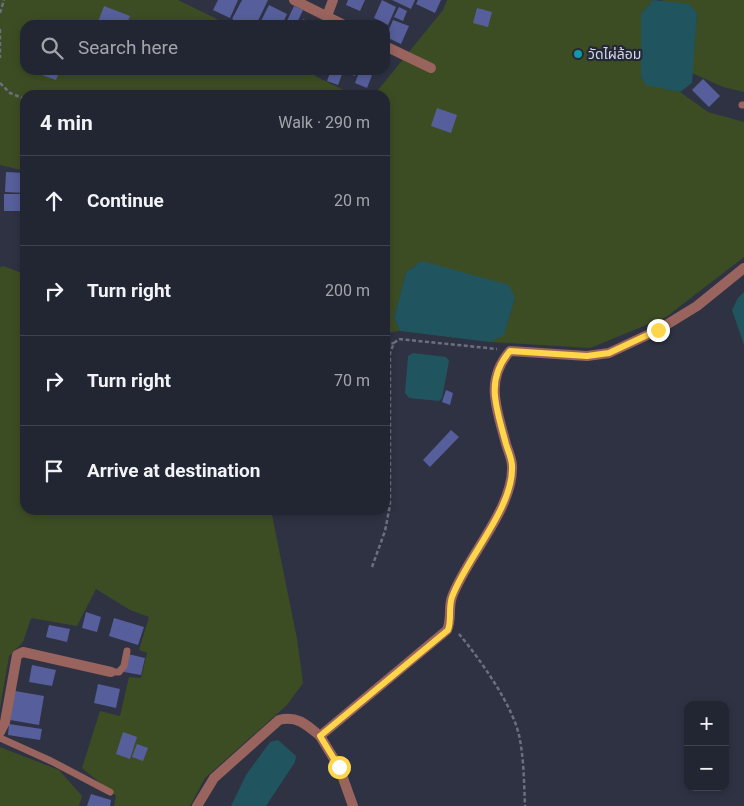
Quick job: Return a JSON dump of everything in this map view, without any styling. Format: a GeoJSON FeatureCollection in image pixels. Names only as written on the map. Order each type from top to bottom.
{"type":"FeatureCollection","features":[{"type":"Feature","properties":{"kind":"street"},"geometry":{"type":"LineString","coordinates":[[294,0],[335,20]]}},
{"type":"Feature","properties":{"kind":"street"},"geometry":{"type":"LineString","coordinates":[[327,16],[334,0]]}},
{"type":"Feature","properties":{"kind":"street"},"geometry":{"type":"LineString","coordinates":[[390,48],[431,68]]}},
{"type":"Feature","properties":{"kind":"street"},"geometry":{"type":"LineString","coordinates":[[320,736],[448,630],[451,623],[452,597],[489,531],[511,481],[512,465],[494,401],[494,379],[501,361],[510,351],[587,356],[609,353],[658,330],[697,306],[744,268]]}},
{"type":"Feature","properties":{"kind":"street"},"geometry":{"type":"LineString","coordinates":[[0,732],[5,722],[17,655],[23,652],[111,672]]}},
{"type":"Feature","properties":{"kind":"street"},"geometry":{"type":"LineString","coordinates":[[197,806],[214,778],[279,720],[288,718],[297,719],[320,736],[339,767],[352,806]]}},
{"type":"Feature","properties":{"kind":"lane"},"geometry":{"type":"LineString","coordinates":[[111,672],[119,672],[124,666],[127,652]]}},
{"type":"Feature","properties":{"kind":"lane"},"geometry":{"type":"LineString","coordinates":[[0,738],[51,761],[110,792]]}},
{"type":"Feature","properties":{"kind":"path"},"geometry":{"type":"LineString","coordinates":[[0,13],[4,0]]}},
{"type":"Feature","properties":{"kind":"path"},"geometry":{"type":"LineString","coordinates":[[0,29],[0,58]]}},
{"type":"Feature","properties":{"kind":"path"},"geometry":{"type":"LineString","coordinates":[[0,83],[10,93],[20,97]]}},
{"type":"Feature","properties":{"kind":"path"},"geometry":{"type":"LineString","coordinates":[[390,344],[399,339],[510,351]]}},
{"type":"Feature","properties":{"kind":"path"},"geometry":{"type":"LineString","coordinates":[[390,505],[390,353],[394,343]]}},
{"type":"Feature","properties":{"kind":"path"},"geometry":{"type":"LineString","coordinates":[[372,568],[385,532],[388,515]]}},
{"type":"Feature","properties":{"kind":"path"},"geometry":{"type":"LineString","coordinates":[[451,623],[477,656],[515,721],[520,740],[525,806]]}},
{"type":"Feature","properties":{"kind":"shaded area"},"geometry":{"type":"Polygon","coordinates":[[[0,0],[178,0],[219,20],[20,20],[20,75],[315,75],[344,90],[20,90],[20,170],[0,165],[0,0]]]}},
{"type":"Feature","properties":{"kind":"shaded area"},"geometry":{"type":"Polygon","coordinates":[[[447,0],[653,0],[641,14],[641,77],[646,84],[680,92],[708,112],[744,122],[744,257],[666,317],[590,348],[490,342],[504,334],[515,298],[422,261],[406,272],[394,318],[400,331],[390,332],[390,90],[378,90],[443,10],[447,0]]]}},
{"type":"Feature","properties":{"kind":"shaded area"},"geometry":{"type":"Polygon","coordinates":[[[653,0],[689,4],[697,13],[692,83],[680,92],[646,85],[641,77],[641,14],[653,0]]]}},
{"type":"Feature","properties":{"kind":"shaded area"},"geometry":{"type":"Polygon","coordinates":[[[661,0],[744,0],[744,92],[723,87],[692,73],[697,13],[661,0]]]}},
{"type":"Feature","properties":{"kind":"shaded area"},"geometry":{"type":"Polygon","coordinates":[[[422,261],[509,285],[515,298],[504,335],[490,342],[400,331],[394,318],[406,272],[422,261]]]}},
{"type":"Feature","properties":{"kind":"shaded area"},"geometry":{"type":"Polygon","coordinates":[[[3,266],[20,272],[20,515],[272,515],[297,639],[303,683],[287,705],[205,778],[190,806],[114,806],[116,796],[82,768],[100,711],[120,716],[129,677],[141,678],[147,653],[139,650],[149,617],[130,610],[96,589],[77,626],[31,618],[23,642],[9,656],[0,708],[0,267],[3,266]]]}},
{"type":"Feature","properties":{"kind":"shaded area"},"geometry":{"type":"Polygon","coordinates":[[[744,292],[744,345],[732,310],[738,298],[744,292]]]}},
{"type":"Feature","properties":{"kind":"shaded area"},"geometry":{"type":"Polygon","coordinates":[[[413,353],[446,357],[449,361],[442,398],[439,401],[409,398],[405,393],[408,356],[413,353]]]}},
{"type":"Feature","properties":{"kind":"shaded area"},"geometry":{"type":"Polygon","coordinates":[[[278,740],[296,756],[295,762],[266,806],[231,806],[246,775],[270,742],[278,740]]]}},
{"type":"Feature","properties":{"kind":"shaded area"},"geometry":{"type":"Polygon","coordinates":[[[0,747],[59,770],[82,796],[79,806],[0,806],[0,747]]]}},
{"type":"Feature","properties":{"kind":"building"},"geometry":{"type":"Polygon","coordinates":[[[218,0],[238,0],[230,18],[213,10],[218,0]]]}},
{"type":"Feature","properties":{"kind":"building"},"geometry":{"type":"Polygon","coordinates":[[[242,0],[268,0],[258,20],[232,19],[242,0]]]}},
{"type":"Feature","properties":{"kind":"building"},"geometry":{"type":"Polygon","coordinates":[[[348,0],[365,0],[360,11],[346,5],[348,0]]]}},
{"type":"Feature","properties":{"kind":"building"},"geometry":{"type":"Polygon","coordinates":[[[382,0],[396,7],[390,20],[374,18],[382,0]]]}},
{"type":"Feature","properties":{"kind":"building"},"geometry":{"type":"Polygon","coordinates":[[[392,0],[415,0],[411,9],[392,0]]]}},
{"type":"Feature","properties":{"kind":"building"},"geometry":{"type":"Polygon","coordinates":[[[418,0],[441,0],[435,13],[416,4],[418,0]]]}},
{"type":"Feature","properties":{"kind":"building"},"geometry":{"type":"Polygon","coordinates":[[[269,5],[287,14],[284,20],[262,20],[269,5]]]}},
{"type":"Feature","properties":{"kind":"building"},"geometry":{"type":"Polygon","coordinates":[[[104,6],[130,16],[128,20],[99,20],[104,6]]]}},
{"type":"Feature","properties":{"kind":"building"},"geometry":{"type":"Polygon","coordinates":[[[294,6],[303,10],[298,20],[287,20],[294,6]]]}},
{"type":"Feature","properties":{"kind":"building"},"geometry":{"type":"Polygon","coordinates":[[[399,7],[407,11],[403,21],[394,17],[399,7]]]}},
{"type":"Feature","properties":{"kind":"building"},"geometry":{"type":"Polygon","coordinates":[[[477,8],[492,12],[488,27],[473,23],[477,8]]]}},
{"type":"Feature","properties":{"kind":"building"},"geometry":{"type":"Polygon","coordinates":[[[393,20],[409,26],[401,44],[390,39],[390,27],[393,20]]]}},
{"type":"Feature","properties":{"kind":"building"},"geometry":{"type":"Polygon","coordinates":[[[42,75],[58,75],[56,80],[42,75]]]}},
{"type":"Feature","properties":{"kind":"building"},"geometry":{"type":"Polygon","coordinates":[[[329,75],[342,75],[338,85],[327,81],[329,75]]]}},
{"type":"Feature","properties":{"kind":"building"},"geometry":{"type":"Polygon","coordinates":[[[358,75],[372,75],[367,88],[355,83],[358,75]]]}},
{"type":"Feature","properties":{"kind":"building"},"geometry":{"type":"Polygon","coordinates":[[[703,79],[720,96],[709,107],[692,90],[703,79]]]}},
{"type":"Feature","properties":{"kind":"building"},"geometry":{"type":"Polygon","coordinates":[[[437,108],[457,115],[451,133],[431,126],[437,108]]]}},
{"type":"Feature","properties":{"kind":"building"},"geometry":{"type":"Polygon","coordinates":[[[6,172],[20,173],[20,193],[5,192],[6,172]]]}},
{"type":"Feature","properties":{"kind":"building"},"geometry":{"type":"Polygon","coordinates":[[[4,194],[20,194],[20,211],[4,211],[4,194]]]}},
{"type":"Feature","properties":{"kind":"building"},"geometry":{"type":"Polygon","coordinates":[[[446,390],[453,393],[450,405],[442,402],[446,390]]]}},
{"type":"Feature","properties":{"kind":"building"},"geometry":{"type":"Polygon","coordinates":[[[451,430],[459,437],[430,467],[423,460],[451,430]]]}},
{"type":"Feature","properties":{"kind":"building"},"geometry":{"type":"Polygon","coordinates":[[[86,612],[101,617],[97,632],[82,628],[86,612]]]}},
{"type":"Feature","properties":{"kind":"building"},"geometry":{"type":"Polygon","coordinates":[[[114,618],[144,627],[138,645],[109,636],[114,618]]]}},
{"type":"Feature","properties":{"kind":"building"},"geometry":{"type":"Polygon","coordinates":[[[49,625],[70,629],[67,642],[46,637],[49,625]]]}},
{"type":"Feature","properties":{"kind":"building"},"geometry":{"type":"Polygon","coordinates":[[[128,654],[145,658],[141,675],[124,672],[128,654]]]}},
{"type":"Feature","properties":{"kind":"building"},"geometry":{"type":"Polygon","coordinates":[[[32,665],[56,670],[52,686],[29,682],[32,665]]]}},
{"type":"Feature","properties":{"kind":"building"},"geometry":{"type":"Polygon","coordinates":[[[98,684],[120,689],[116,708],[94,703],[98,684]]]}},
{"type":"Feature","properties":{"kind":"building"},"geometry":{"type":"Polygon","coordinates":[[[15,691],[44,696],[39,725],[10,720],[15,691]]]}},
{"type":"Feature","properties":{"kind":"building"},"geometry":{"type":"Polygon","coordinates":[[[9,724],[42,729],[40,740],[8,735],[9,724]]]}},
{"type":"Feature","properties":{"kind":"building"},"geometry":{"type":"Polygon","coordinates":[[[123,732],[137,737],[130,759],[116,754],[123,732]]]}},
{"type":"Feature","properties":{"kind":"building"},"geometry":{"type":"Polygon","coordinates":[[[137,744],[148,748],[143,761],[132,757],[137,744]]]}},
{"type":"Feature","properties":{"kind":"building"},"geometry":{"type":"Polygon","coordinates":[[[91,794],[111,800],[110,806],[87,806],[91,794]]]}},
{"type":"Feature","properties":{"kind":"place","name":"วัดไผ่ล้อม"},"geometry":{"type":"Point","coordinates":[578,54]}},
{"type":"Feature","properties":{"kind":"route"},"geometry":{"type":"LineString","coordinates":[[339,767],[320,736],[448,630],[451,623],[452,597],[489,531],[511,481],[512,465],[494,401],[494,379],[501,361],[510,351],[587,356],[609,353],[658,330]]}}]}
